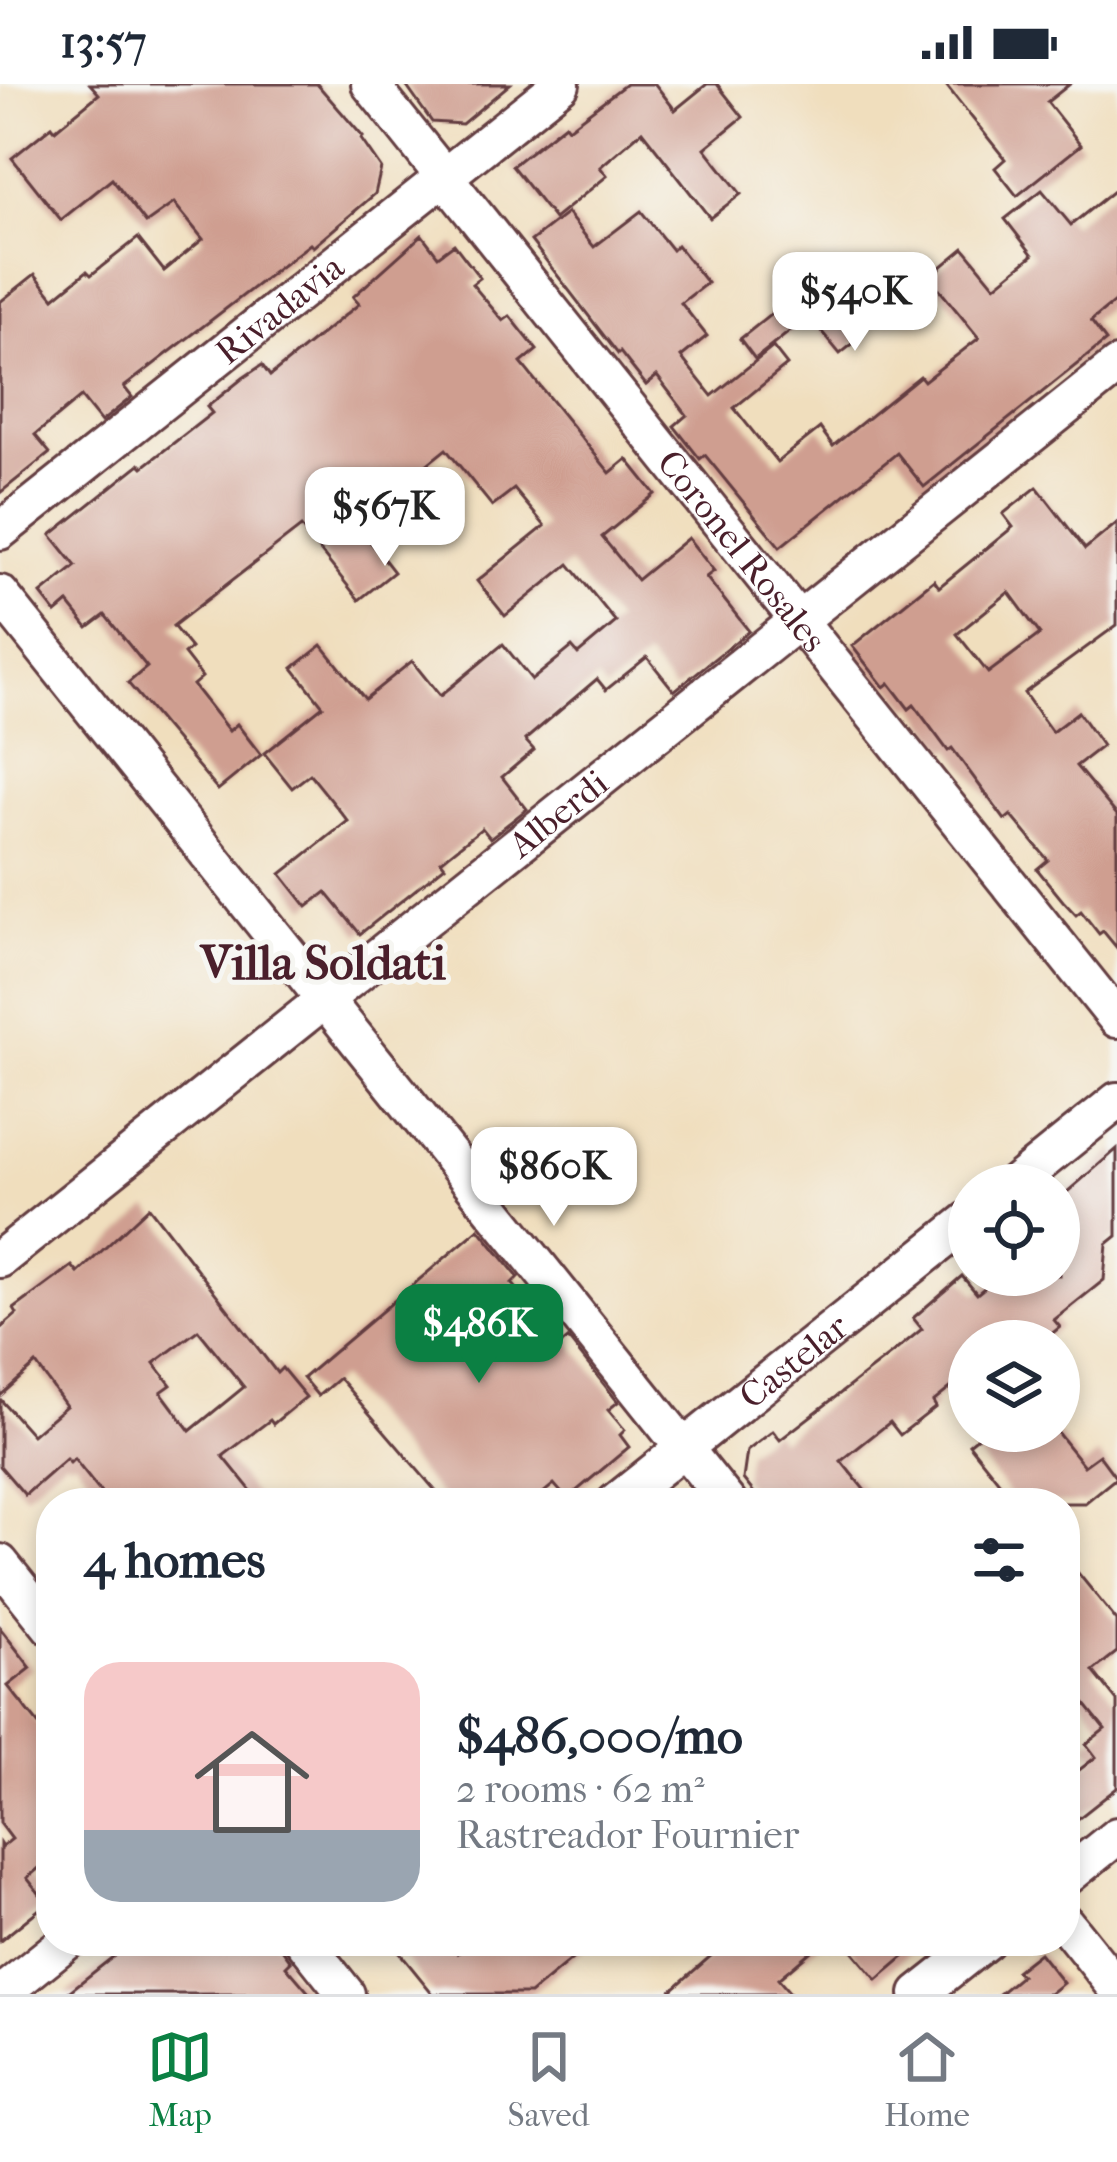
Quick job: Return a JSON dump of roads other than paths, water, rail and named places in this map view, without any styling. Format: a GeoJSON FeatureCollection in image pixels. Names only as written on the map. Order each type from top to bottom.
{"type":"FeatureCollection","features":[{"type":"Feature","properties":{"kind":"street","name":"Coronel Rosales"},"geometry":{"type":"LineString","coordinates":[[370,84],[1117,1019]]}},
{"type":"Feature","properties":{"kind":"street","name":"Rivadavia"},"geometry":{"type":"LineString","coordinates":[[0,531],[561,84]]}},
{"type":"Feature","properties":{"kind":"street","name":"Alberdi"},"geometry":{"type":"LineString","coordinates":[[0,1259],[1117,366]]}},
{"type":"Feature","properties":{"kind":"street"},"geometry":{"type":"LineString","coordinates":[[0,594],[716,1488]]}},
{"type":"Feature","properties":{"kind":"street"},"geometry":{"type":"LineString","coordinates":[[1039,1164],[1117,1102]]}},
{"type":"Feature","properties":{"kind":"street","name":"Castelar"},"geometry":{"type":"LineString","coordinates":[[634,1488],[948,1237]]}},
{"type":"Feature","properties":{"kind":"street"},"geometry":{"type":"LineString","coordinates":[[0,1563],[36,1608]]}},
{"type":"Feature","properties":{"kind":"street"},"geometry":{"type":"LineString","coordinates":[[1080,1866],[1117,1836]]}},
{"type":"Feature","properties":{"kind":"street"},"geometry":{"type":"LineString","coordinates":[[1080,1942],[1117,1988]]}},
{"type":"Feature","properties":{"kind":"street"},"geometry":{"type":"LineString","coordinates":[[1,1994],[48,1956]]}},
{"type":"Feature","properties":{"kind":"street"},"geometry":{"type":"LineString","coordinates":[[316,1956],[346,1994]]}},
{"type":"Feature","properties":{"kind":"street"},"geometry":{"type":"LineString","coordinates":[[919,1994],[967,1956]]}},
{"type":"Feature","properties":{"kind":"district","name":"Villa Soldati"},"geometry":{"type":"Point","coordinates":[323,962]}}]}
